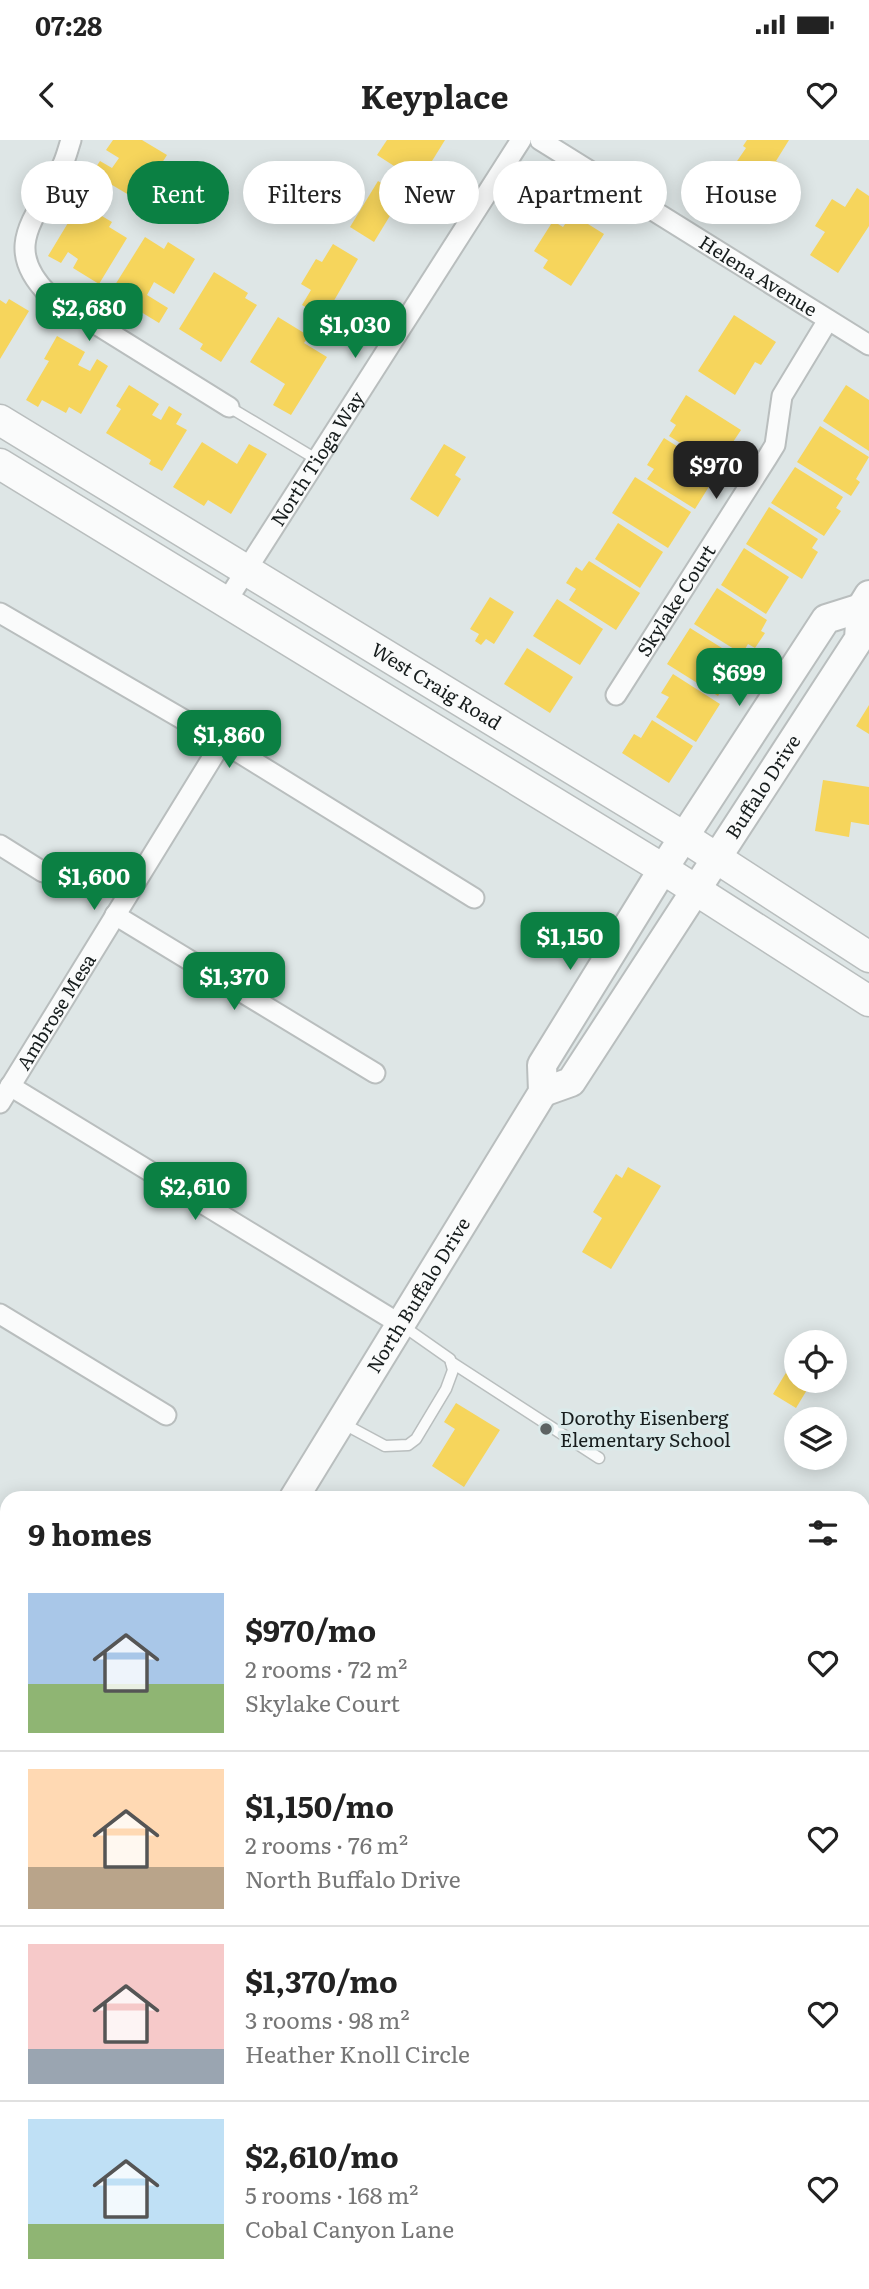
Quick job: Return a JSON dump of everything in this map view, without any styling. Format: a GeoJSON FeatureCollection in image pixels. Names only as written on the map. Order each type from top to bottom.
{"type":"FeatureCollection","features":[{"type":"Feature","properties":{"kind":"main road","name":"West Craig Road"},"geometry":{"type":"LineString","coordinates":[[0,420],[684,837],[869,957]]}},
{"type":"Feature","properties":{"kind":"main road","name":"West Craig Road"},"geometry":{"type":"LineString","coordinates":[[0,464],[663,869],[869,1001]]}},
{"type":"Feature","properties":{"kind":"main road","name":"Buffalo Drive"},"geometry":{"type":"LineString","coordinates":[[663,869],[826,619],[865,621],[694,889]]}},
{"type":"Feature","properties":{"kind":"main road","name":"North Buffalo Drive"},"geometry":{"type":"LineString","coordinates":[[297,1491],[543,1092],[542,1065],[663,869]]}},
{"type":"Feature","properties":{"kind":"main road"},"geometry":{"type":"LineString","coordinates":[[543,1092],[571,1082],[694,889]]}},
{"type":"Feature","properties":{"kind":"street"},"geometry":{"type":"LineString","coordinates":[[71,140],[62,166],[18,237],[16,253],[20,266],[32,282],[229,407]]}},
{"type":"Feature","properties":{"kind":"street","name":"North Tioga Way"},"geometry":{"type":"LineString","coordinates":[[226,602],[521,140]]}},
{"type":"Feature","properties":{"kind":"street","name":"Helena Avenue"},"geometry":{"type":"LineString","coordinates":[[540,140],[869,345]]}},
{"type":"Feature","properties":{"kind":"street","name":"Skylake Court"},"geometry":{"type":"LineString","coordinates":[[616,695],[775,445],[782,396],[828,320]]}},
{"type":"Feature","properties":{"kind":"street"},"geometry":{"type":"LineString","coordinates":[[0,613],[222,742],[474,898]]}},
{"type":"Feature","properties":{"kind":"street","name":"Ambrose Mesa"},"geometry":{"type":"LineString","coordinates":[[5,1094],[222,742]]}},
{"type":"Feature","properties":{"kind":"street"},"geometry":{"type":"LineString","coordinates":[[0,845],[43,872]]}},
{"type":"Feature","properties":{"kind":"street"},"geometry":{"type":"LineString","coordinates":[[115,915],[375,1073]]}},
{"type":"Feature","properties":{"kind":"street"},"geometry":{"type":"LineString","coordinates":[[5,1094],[400,1324]]}},
{"type":"Feature","properties":{"kind":"street"},"geometry":{"type":"LineString","coordinates":[[0,1314],[166,1415]]}},
{"type":"Feature","properties":{"kind":"lane"},"geometry":{"type":"LineString","coordinates":[[229,407],[316,459]]}},
{"type":"Feature","properties":{"kind":"lane"},"geometry":{"type":"LineString","coordinates":[[340,1422],[385,1446],[408,1445],[416,1439],[446,1389],[453,1370],[450,1359],[400,1324]]}},
{"type":"Feature","properties":{"kind":"lane"},"geometry":{"type":"LineString","coordinates":[[450,1362],[600,1458]]}},
{"type":"Feature","properties":{"kind":"building: Homes"},"geometry":{"type":"Polygon","coordinates":[[[113,140],[142,140],[167,155],[163,161],[127,161],[127,194],[113,186],[113,167],[119,158],[106,150],[113,140]]]}},
{"type":"Feature","properties":{"kind":"building: Homes"},"geometry":{"type":"Polygon","coordinates":[[[387,140],[445,140],[432,161],[386,161],[377,155],[387,140]]]}},
{"type":"Feature","properties":{"kind":"building: Homes"},"geometry":{"type":"Polygon","coordinates":[[[747,140],[789,140],[776,161],[737,161],[746,148],[743,146],[747,140]]]}},
{"type":"Feature","properties":{"kind":"building: Homes"},"geometry":{"type":"Polygon","coordinates":[[[379,182],[379,224],[385,224],[374,242],[350,227],[352,224],[365,224],[365,202],[379,182]]]}},
{"type":"Feature","properties":{"kind":"building: Homes"},"geometry":{"type":"Polygon","coordinates":[[[857,188],[869,196],[869,226],[838,273],[810,255],[825,232],[815,226],[832,199],[845,207],[857,188]]]}},
{"type":"Feature","properties":{"kind":"building: Homes"},"geometry":{"type":"Polygon","coordinates":[[[67,224],[111,224],[109,227],[127,238],[99,284],[73,268],[78,259],[68,252],[61,263],[48,256],[67,224]]]}},
{"type":"Feature","properties":{"kind":"building: Homes"},"geometry":{"type":"Polygon","coordinates":[[[551,224],[563,227],[565,224],[588,224],[604,234],[571,286],[543,268],[548,260],[534,251],[551,224]]]}},
{"type":"Feature","properties":{"kind":"building: Homes"},"geometry":{"type":"Polygon","coordinates":[[[145,237],[164,249],[168,242],[195,259],[174,294],[154,282],[147,295],[168,308],[159,323],[110,293],[145,237]]]}},
{"type":"Feature","properties":{"kind":"building: Homes"},"geometry":{"type":"Polygon","coordinates":[[[333,244],[358,259],[324,318],[302,305],[311,290],[301,284],[316,259],[322,262],[333,244]]]}},
{"type":"Feature","properties":{"kind":"building: Homes"},"geometry":{"type":"Polygon","coordinates":[[[214,272],[248,293],[245,298],[257,305],[221,362],[200,349],[203,344],[179,329],[214,272]]]}},
{"type":"Feature","properties":{"kind":"building: Homes"},"geometry":{"type":"Polygon","coordinates":[[[9,299],[29,311],[0,359],[0,300],[6,304],[9,299]]]}},
{"type":"Feature","properties":{"kind":"building: Homes"},"geometry":{"type":"Polygon","coordinates":[[[734,315],[776,342],[761,365],[755,362],[735,395],[698,371],[734,315]]]}},
{"type":"Feature","properties":{"kind":"building: Homes"},"geometry":{"type":"Polygon","coordinates":[[[278,317],[309,336],[304,343],[327,357],[291,415],[273,405],[285,384],[250,362],[278,317]]]}},
{"type":"Feature","properties":{"kind":"building: Homes"},"geometry":{"type":"Polygon","coordinates":[[[57,336],[85,352],[78,365],[90,371],[97,359],[108,366],[81,414],[69,407],[66,413],[42,400],[38,407],[26,400],[49,361],[44,359],[57,336]]]}},
{"type":"Feature","properties":{"kind":"building: Homes"},"geometry":{"type":"Polygon","coordinates":[[[129,385],[159,404],[152,415],[161,420],[169,406],[182,414],[176,424],[187,430],[162,471],[149,464],[151,460],[106,433],[121,409],[116,406],[129,385]]]}},
{"type":"Feature","properties":{"kind":"building: Homes"},"geometry":{"type":"Polygon","coordinates":[[[846,385],[869,400],[869,451],[823,421],[846,385]]]}},
{"type":"Feature","properties":{"kind":"building: Homes"},"geometry":{"type":"Polygon","coordinates":[[[686,395],[741,430],[717,466],[669,436],[676,425],[670,421],[686,395]]]}},
{"type":"Feature","properties":{"kind":"building: Homes"},"geometry":{"type":"Polygon","coordinates":[[[820,426],[869,457],[856,479],[860,482],[851,496],[797,462],[820,426]]]}},
{"type":"Feature","properties":{"kind":"building: Homes"},"geometry":{"type":"Polygon","coordinates":[[[664,438],[718,472],[695,509],[647,479],[654,469],[647,465],[664,438]]]}},
{"type":"Feature","properties":{"kind":"building: Homes"},"geometry":{"type":"Polygon","coordinates":[[[202,442],[237,464],[249,444],[267,454],[231,514],[208,500],[204,506],[173,487],[202,442]]]}},
{"type":"Feature","properties":{"kind":"building: Homes"},"geometry":{"type":"Polygon","coordinates":[[[444,444],[466,457],[455,475],[461,479],[438,517],[410,499],[444,444]]]}},
{"type":"Feature","properties":{"kind":"building: Homes"},"geometry":{"type":"Polygon","coordinates":[[[795,467],[843,497],[836,508],[841,511],[824,536],[771,503],[795,467]]]}},
{"type":"Feature","properties":{"kind":"building: Homes"},"geometry":{"type":"Polygon","coordinates":[[[635,477],[691,512],[668,548],[612,513],[635,477]]]}},
{"type":"Feature","properties":{"kind":"building: Homes"},"geometry":{"type":"Polygon","coordinates":[[[769,507],[818,539],[812,548],[818,552],[802,579],[746,544],[769,507]]]}},
{"type":"Feature","properties":{"kind":"building: Homes"},"geometry":{"type":"Polygon","coordinates":[[[618,523],[663,552],[640,588],[595,559],[618,523]]]}},
{"type":"Feature","properties":{"kind":"building: Homes"},"geometry":{"type":"Polygon","coordinates":[[[744,548],[789,577],[766,614],[721,585],[744,548]]]}},
{"type":"Feature","properties":{"kind":"building: Homes"},"geometry":{"type":"Polygon","coordinates":[[[589,561],[640,593],[616,630],[569,600],[576,589],[566,583],[576,567],[582,571],[589,561]]]}},
{"type":"Feature","properties":{"kind":"building: Homes"},"geometry":{"type":"Polygon","coordinates":[[[717,588],[767,620],[761,631],[765,633],[755,648],[748,644],[742,654],[694,624],[717,588]]]}},
{"type":"Feature","properties":{"kind":"building: Homes"},"geometry":{"type":"Polygon","coordinates":[[[490,597],[514,612],[494,644],[486,639],[481,645],[475,641],[479,634],[470,629],[490,597]]]}},
{"type":"Feature","properties":{"kind":"building: Homes"},"geometry":{"type":"Polygon","coordinates":[[[557,599],[603,629],[580,665],[533,636],[557,599]]]}},
{"type":"Feature","properties":{"kind":"building: Homes"},"geometry":{"type":"Polygon","coordinates":[[[690,628],[738,658],[731,670],[738,674],[728,689],[724,686],[718,696],[667,664],[690,628]]]}},
{"type":"Feature","properties":{"kind":"building: Homes"},"geometry":{"type":"Polygon","coordinates":[[[527,648],[573,677],[550,713],[504,684],[527,648]]]}},
{"type":"Feature","properties":{"kind":"building: Homes"},"geometry":{"type":"Polygon","coordinates":[[[673,674],[720,704],[696,742],[656,717],[669,697],[661,693],[673,674]]]}},
{"type":"Feature","properties":{"kind":"building: Homes"},"geometry":{"type":"Polygon","coordinates":[[[869,705],[869,734],[856,726],[869,705]]]}},
{"type":"Feature","properties":{"kind":"building: Homes"},"geometry":{"type":"Polygon","coordinates":[[[652,720],[693,746],[669,783],[622,753],[634,734],[641,738],[652,720]]]}},
{"type":"Feature","properties":{"kind":"building: Homes"},"geometry":{"type":"Polygon","coordinates":[[[823,780],[869,787],[869,825],[851,822],[849,837],[815,831],[823,780]]]}},
{"type":"Feature","properties":{"kind":"building: Homes"},"geometry":{"type":"Polygon","coordinates":[[[628,1167],[661,1186],[611,1269],[582,1252],[602,1218],[593,1212],[616,1174],[622,1178],[628,1167]]]}},
{"type":"Feature","properties":{"kind":"building: Homes"},"geometry":{"type":"Polygon","coordinates":[[[784,1376],[784,1393],[805,1393],[797,1407],[773,1394],[784,1376]]]}},
{"type":"Feature","properties":{"kind":"building: Homes"},"geometry":{"type":"Polygon","coordinates":[[[456,1403],[500,1430],[464,1487],[432,1466],[455,1429],[444,1422],[456,1403]]]}},
{"type":"Feature","properties":{"kind":"place","name":"Dorothy Eisenberg Elementary School"},"geometry":{"type":"Point","coordinates":[546,1429]}}]}
